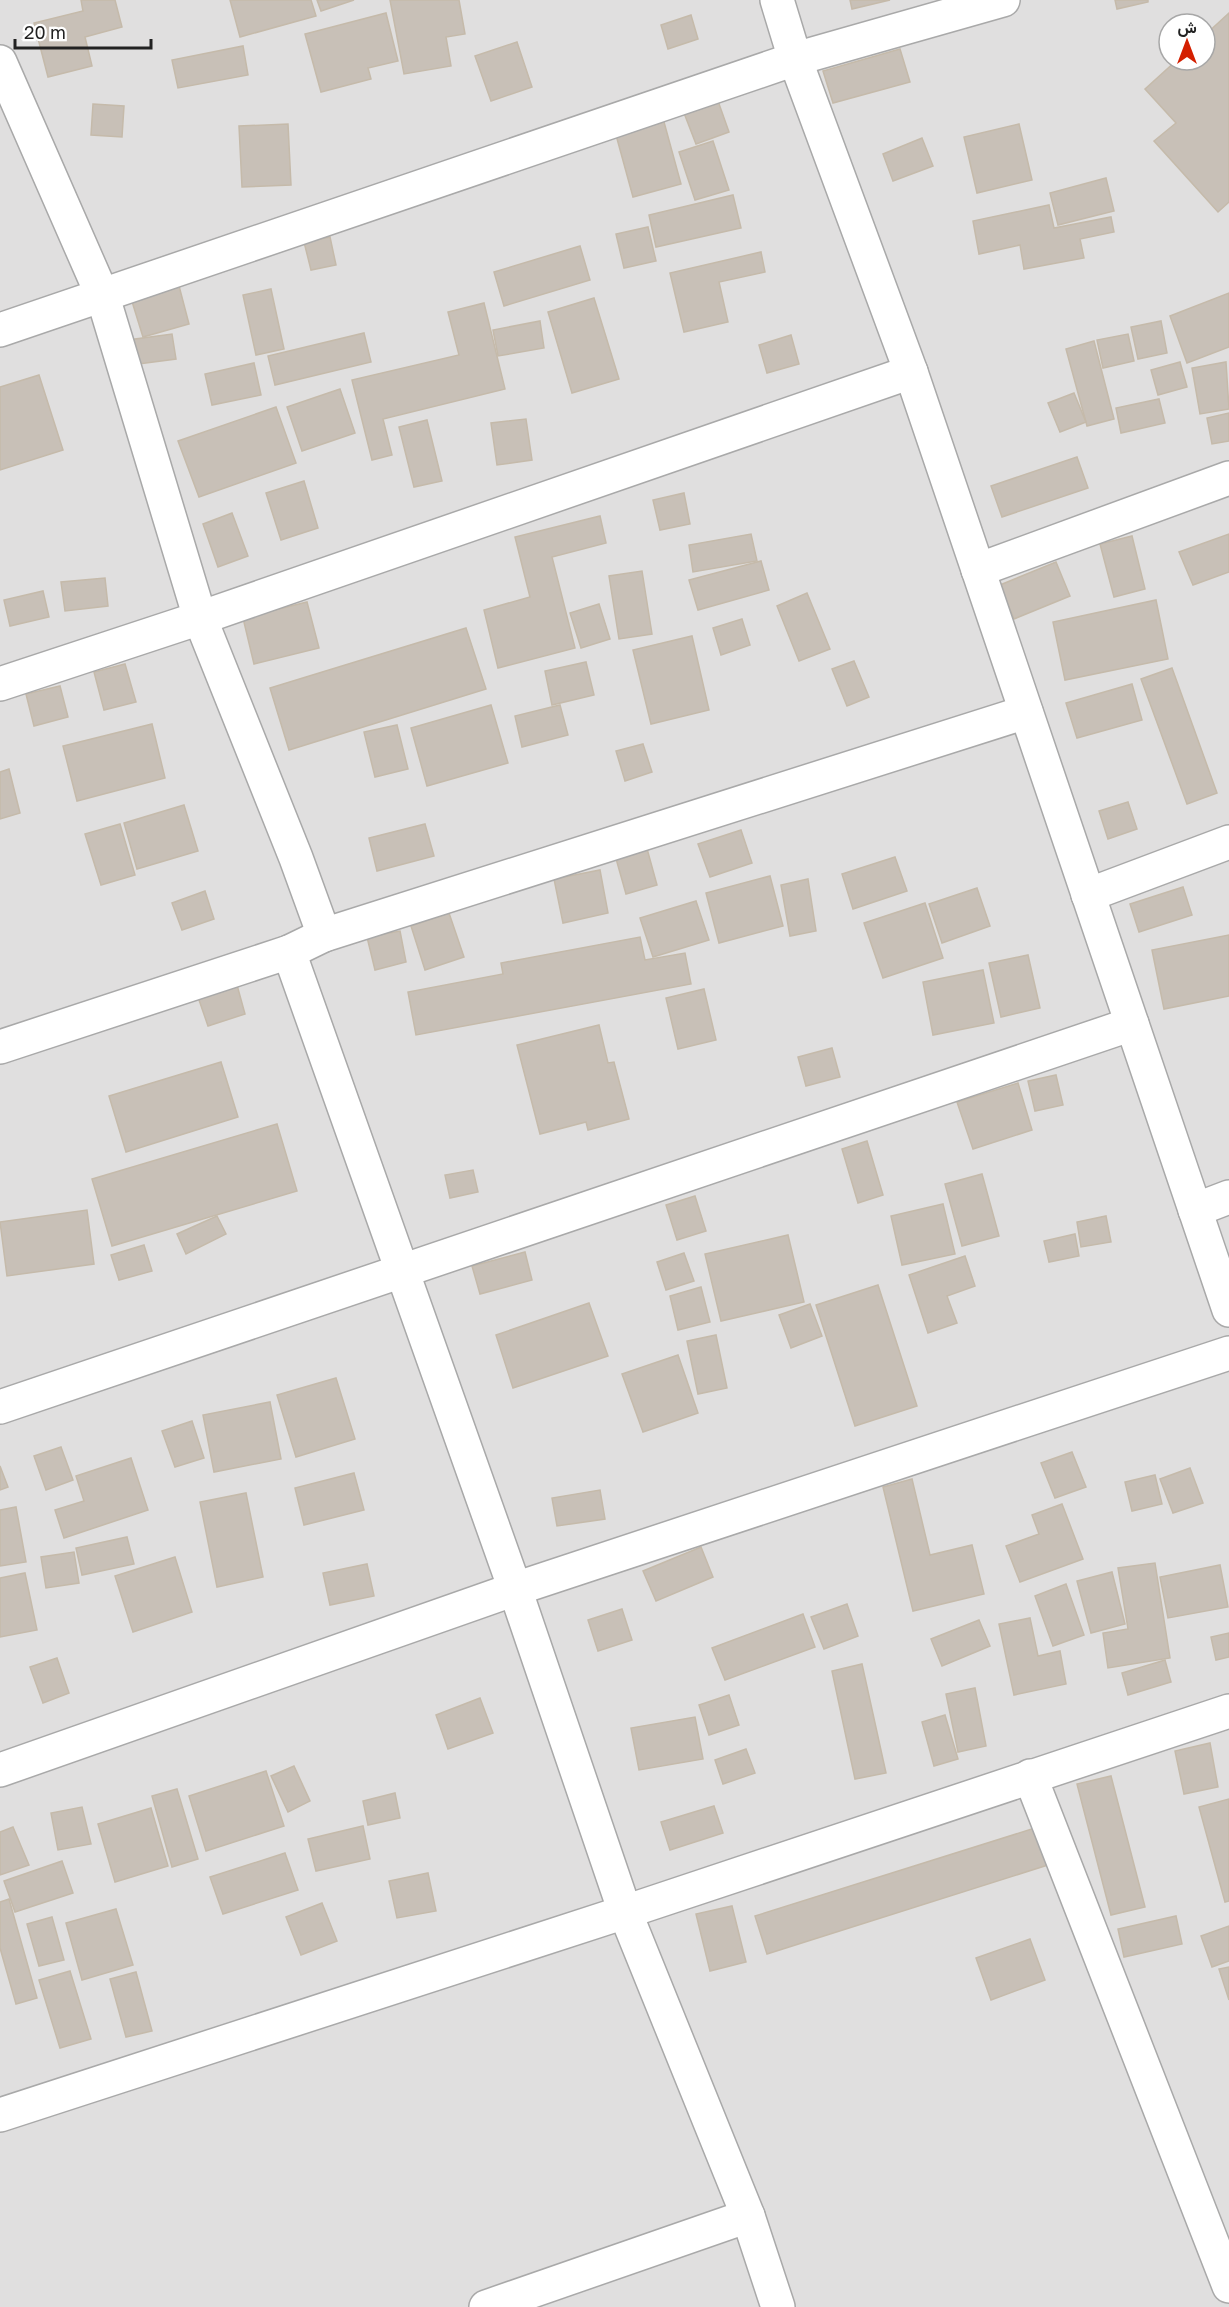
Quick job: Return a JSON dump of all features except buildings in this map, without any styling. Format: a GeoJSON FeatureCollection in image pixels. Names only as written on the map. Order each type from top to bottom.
{"type":"FeatureCollection","features":[{"type":"Feature","properties":{"kind":"street"},"geometry":{"type":"LineString","coordinates":[[777,0],[795,59],[911,372],[1229,1310]]}},
{"type":"Feature","properties":{"kind":"street"},"geometry":{"type":"LineString","coordinates":[[0,330],[103,297],[795,59],[1003,0]]}},
{"type":"Feature","properties":{"kind":"street"},"geometry":{"type":"LineString","coordinates":[[0,62],[103,297],[200,618],[296,858],[324,935]]}},
{"type":"Feature","properties":{"kind":"street"},"geometry":{"type":"LineString","coordinates":[[0,684],[200,618],[911,372]]}},
{"type":"Feature","properties":{"kind":"street"},"geometry":{"type":"LineString","coordinates":[[978,570],[1229,478]]}},
{"type":"Feature","properties":{"kind":"street"},"geometry":{"type":"LineString","coordinates":[[0,1047],[289,952],[324,935],[1026,712]]}},
{"type":"Feature","properties":{"kind":"street"},"geometry":{"type":"LineString","coordinates":[[1088,895],[1229,842]]}},
{"type":"Feature","properties":{"kind":"street"},"geometry":{"type":"LineString","coordinates":[[289,952],[515,1589],[625,1912],[748,2216],[778,2307]]}},
{"type":"Feature","properties":{"kind":"street"},"geometry":{"type":"LineString","coordinates":[[0,1407],[1132,1024]]}},
{"type":"Feature","properties":{"kind":"street"},"geometry":{"type":"LineString","coordinates":[[1195,1210],[1229,1197]]}},
{"type":"Feature","properties":{"kind":"street"},"geometry":{"type":"LineString","coordinates":[[0,1770],[515,1589],[1229,1353]]}},
{"type":"Feature","properties":{"kind":"street"},"geometry":{"type":"LineString","coordinates":[[0,2115],[625,1912],[1229,1711]]}},
{"type":"Feature","properties":{"kind":"street"},"geometry":{"type":"LineString","coordinates":[[1030,1776],[1229,2286]]}},
{"type":"Feature","properties":{"kind":"street"},"geometry":{"type":"LineString","coordinates":[[486,2307],[748,2216]]}},
{"type":"Feature","properties":{"kind":"shaded area"},"geometry":{"type":"Polygon","coordinates":[[[0,0],[1229,0],[1229,2307],[0,2307],[0,0]]]}}]}
